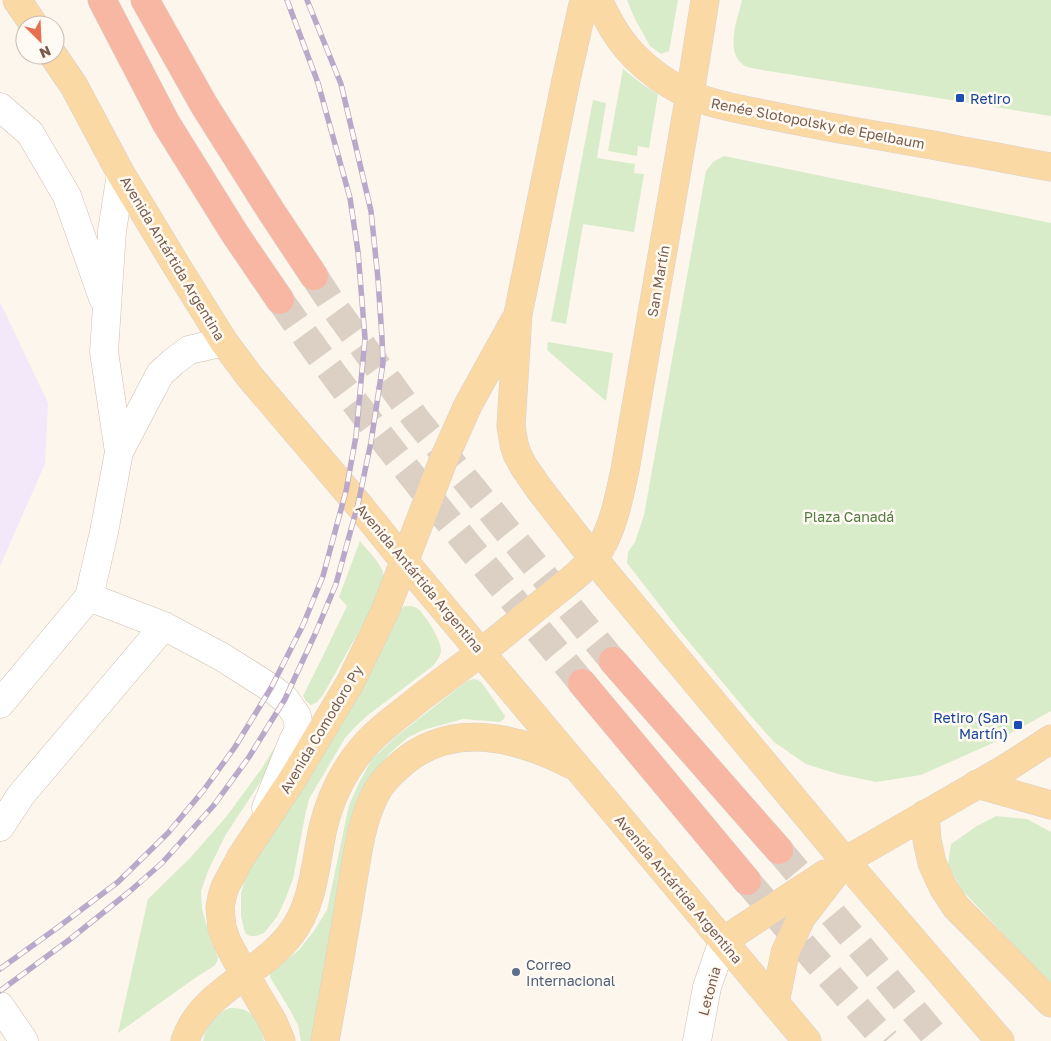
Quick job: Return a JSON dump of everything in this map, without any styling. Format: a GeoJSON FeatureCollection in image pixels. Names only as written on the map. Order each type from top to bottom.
{"type":"FeatureCollection","features":[{"type":"Feature","properties":{"kind":"highway"},"geometry":{"type":"LineString","coordinates":[[102,0],[166,123],[235,234],[280,300]]}},
{"type":"Feature","properties":{"kind":"highway"},"geometry":{"type":"LineString","coordinates":[[145,0],[204,105],[314,276]]}},
{"type":"Feature","properties":{"kind":"highway"},"geometry":{"type":"LineString","coordinates":[[613,661],[779,850]]}},
{"type":"Feature","properties":{"kind":"highway"},"geometry":{"type":"LineString","coordinates":[[582,683],[747,881]]}},
{"type":"Feature","properties":{"kind":"main road"},"geometry":{"type":"LineString","coordinates":[[17,0],[27,15]]}},
{"type":"Feature","properties":{"kind":"main road"},"geometry":{"type":"LineString","coordinates":[[38,0],[44,15]]}},
{"type":"Feature","properties":{"kind":"main road"},"geometry":{"type":"LineString","coordinates":[[584,0],[518,314],[511,426],[517,454],[531,478],[594,558],[845,861],[1000,1041]]}},
{"type":"Feature","properties":{"kind":"main road","name":"Renée Slotopolsky de Epelbaum"},"geometry":{"type":"LineString","coordinates":[[598,0],[612,27],[633,55],[673,86],[704,100],[825,126],[1051,167]]}},
{"type":"Feature","properties":{"kind":"main road","name":"San Martín"},"geometry":{"type":"LineString","coordinates":[[594,558],[610,526],[623,477],[705,0]]}},
{"type":"Feature","properties":{"kind":"main road","name":"Avenida Antártida Argentina"},"geometry":{"type":"LineString","coordinates":[[60,65],[74,86],[121,174],[176,265],[224,342],[250,377],[807,1041]]}},
{"type":"Feature","properties":{"kind":"main road","name":"Avenida Antártida Argentina"},"geometry":{"type":"LineString","coordinates":[[65,65],[74,86]]}},
{"type":"Feature","properties":{"kind":"main road","name":"Avenida Comodoro Py"},"geometry":{"type":"LineString","coordinates":[[281,1041],[273,1022],[227,942],[222,928],[220,908],[225,886],[241,857],[292,780],[350,683],[381,621],[443,461],[468,405],[518,314]]}},
{"type":"Feature","properties":{"kind":"main road"},"geometry":{"type":"LineString","coordinates":[[185,1041],[193,1023],[208,1005],[270,956],[284,943],[300,920],[312,886],[323,830],[332,798],[341,778],[360,752],[380,731],[448,676],[482,652],[594,558]]}},
{"type":"Feature","properties":{"kind":"main road"},"geometry":{"type":"LineString","coordinates":[[325,1041],[364,825],[376,792],[388,775],[404,761],[426,747],[446,740],[468,737],[493,738],[526,745],[560,758],[576,767]]}},
{"type":"Feature","properties":{"kind":"main road"},"geometry":{"type":"LineString","coordinates":[[723,942],[845,861],[1008,767],[1051,739]]}},
{"type":"Feature","properties":{"kind":"main road"},"geometry":{"type":"LineString","coordinates":[[977,784],[1051,805]]}},
{"type":"Feature","properties":{"kind":"main road"},"geometry":{"type":"LineString","coordinates":[[925,814],[927,840],[932,863],[943,887],[956,907],[1051,1003]]}},
{"type":"Feature","properties":{"kind":"main road"},"geometry":{"type":"LineString","coordinates":[[775,1003],[785,952],[801,918],[845,861]]}},
{"type":"Feature","properties":{"kind":"street"},"geometry":{"type":"LineString","coordinates":[[0,107],[30,133],[67,196],[107,308]]}},
{"type":"Feature","properties":{"kind":"street"},"geometry":{"type":"LineString","coordinates":[[119,452],[104,352],[112,231],[121,174]]}},
{"type":"Feature","properties":{"kind":"street"},"geometry":{"type":"LineString","coordinates":[[0,704],[89,597],[104,532],[119,452],[160,374],[189,350],[224,342]]}},
{"type":"Feature","properties":{"kind":"street"},"geometry":{"type":"LineString","coordinates":[[89,597],[164,626],[222,657],[285,699],[297,716],[299,729],[289,749],[255,835]]}},
{"type":"Feature","properties":{"kind":"street"},"geometry":{"type":"LineString","coordinates":[[0,827],[21,795],[164,626]]}},
{"type":"Feature","properties":{"kind":"street","name":"Letonia"},"geometry":{"type":"LineString","coordinates":[[697,1041],[708,987],[723,942]]}},
{"type":"Feature","properties":{"kind":"street"},"geometry":{"type":"LineString","coordinates":[[0,1006],[24,1041]]}},
{"type":"Feature","properties":{"kind":"shaded area"},"geometry":{"type":"Polygon","coordinates":[[[0,302],[48,403],[45,464],[0,566],[0,302]]]}},
{"type":"Feature","properties":{"kind":"green space"},"geometry":{"type":"Polygon","coordinates":[[[627,0],[678,0],[669,51],[661,54],[650,46],[627,0]]]}},
{"type":"Feature","properties":{"kind":"green space"},"geometry":{"type":"Polygon","coordinates":[[[742,0],[1051,0],[1051,116],[747,67],[737,58],[733,42],[742,0]]]}},
{"type":"Feature","properties":{"kind":"green space"},"geometry":{"type":"Polygon","coordinates":[[[623,69],[658,94],[649,148],[638,146],[637,156],[608,151],[623,69]]]}},
{"type":"Feature","properties":{"kind":"green space"},"geometry":{"type":"Polygon","coordinates":[[[593,100],[606,103],[597,158],[635,164],[634,173],[644,174],[634,232],[583,224],[566,324],[551,321],[593,100]]]}},
{"type":"Feature","properties":{"kind":"green space","name":"Plaza Canadá"},"geometry":{"type":"Polygon","coordinates":[[[724,156],[1051,223],[1051,711],[995,742],[921,775],[876,782],[838,774],[806,764],[774,742],[679,630],[627,563],[628,552],[635,542],[644,515],[706,171],[713,162],[724,156]]]}},
{"type":"Feature","properties":{"kind":"green space"},"geometry":{"type":"Polygon","coordinates":[[[548,342],[613,353],[606,401],[547,350],[548,342]]]}},
{"type":"Feature","properties":{"kind":"green space"},"geometry":{"type":"Polygon","coordinates":[[[360,541],[378,562],[383,572],[384,580],[381,592],[323,695],[317,702],[311,705],[303,696],[347,606],[339,597],[360,541]]]}},
{"type":"Feature","properties":{"kind":"green space"},"geometry":{"type":"Polygon","coordinates":[[[405,606],[417,608],[428,621],[436,634],[441,650],[440,656],[434,665],[368,715],[345,738],[309,799],[293,879],[277,917],[264,933],[250,936],[246,934],[241,916],[241,893],[246,876],[329,745],[395,624],[397,616],[405,606]]]}},
{"type":"Feature","properties":{"kind":"green space"},"geometry":{"type":"Polygon","coordinates":[[[473,679],[482,683],[505,716],[504,719],[500,722],[463,719],[423,730],[407,738],[389,754],[376,773],[316,1041],[301,1041],[298,1025],[270,977],[270,973],[299,950],[327,910],[349,805],[360,781],[372,759],[397,736],[467,681],[473,679]]]}},
{"type":"Feature","properties":{"kind":"green space"},"geometry":{"type":"Polygon","coordinates":[[[288,725],[284,746],[225,836],[208,871],[201,891],[202,909],[218,958],[217,962],[214,966],[118,1033],[148,899],[191,857],[226,817],[262,768],[288,725]]]}},
{"type":"Feature","properties":{"kind":"green space"},"geometry":{"type":"Polygon","coordinates":[[[996,816],[1027,819],[1051,832],[1051,985],[962,890],[948,865],[951,844],[977,826],[996,816]]]}},
{"type":"Feature","properties":{"kind":"green space"},"geometry":{"type":"Polygon","coordinates":[[[230,1008],[238,1008],[250,1013],[260,1028],[264,1041],[203,1041],[206,1030],[215,1016],[230,1008]]]}},
{"type":"Feature","properties":{"kind":"tunnel"},"geometry":{"type":"LineString","coordinates":[[314,276],[337,311],[416,419],[613,661]]}},
{"type":"Feature","properties":{"kind":"tunnel"},"geometry":{"type":"LineString","coordinates":[[280,300],[315,350],[389,447],[582,683]]}},
{"type":"Feature","properties":{"kind":"tunnel"},"geometry":{"type":"LineString","coordinates":[[779,850],[939,1041]]}},
{"type":"Feature","properties":{"kind":"tunnel"},"geometry":{"type":"LineString","coordinates":[[747,881],[886,1041]]}},
{"type":"Feature","properties":{"kind":"railway"},"geometry":{"type":"LineString","coordinates":[[0,969],[118,882],[168,833],[203,791],[235,747],[271,688],[303,625],[323,576],[346,491],[356,436],[365,338],[358,252],[350,198],[318,83],[287,0]]}},
{"type":"Feature","properties":{"kind":"railway"},"geometry":{"type":"LineString","coordinates":[[0,991],[69,940],[129,892],[162,863],[214,805],[249,757],[285,699],[336,584],[358,504],[371,442],[383,363],[382,338],[371,211],[341,84],[307,0]]}},
{"type":"Feature","properties":{"kind":"place","name":"Retiro"},"geometry":{"type":"Point","coordinates":[960,98]}},
{"type":"Feature","properties":{"kind":"place","name":"Retiro (San Martín)"},"geometry":{"type":"Point","coordinates":[1018,725]}},
{"type":"Feature","properties":{"kind":"place","name":"Correo Internacional"},"geometry":{"type":"Point","coordinates":[516,972]}}]}
